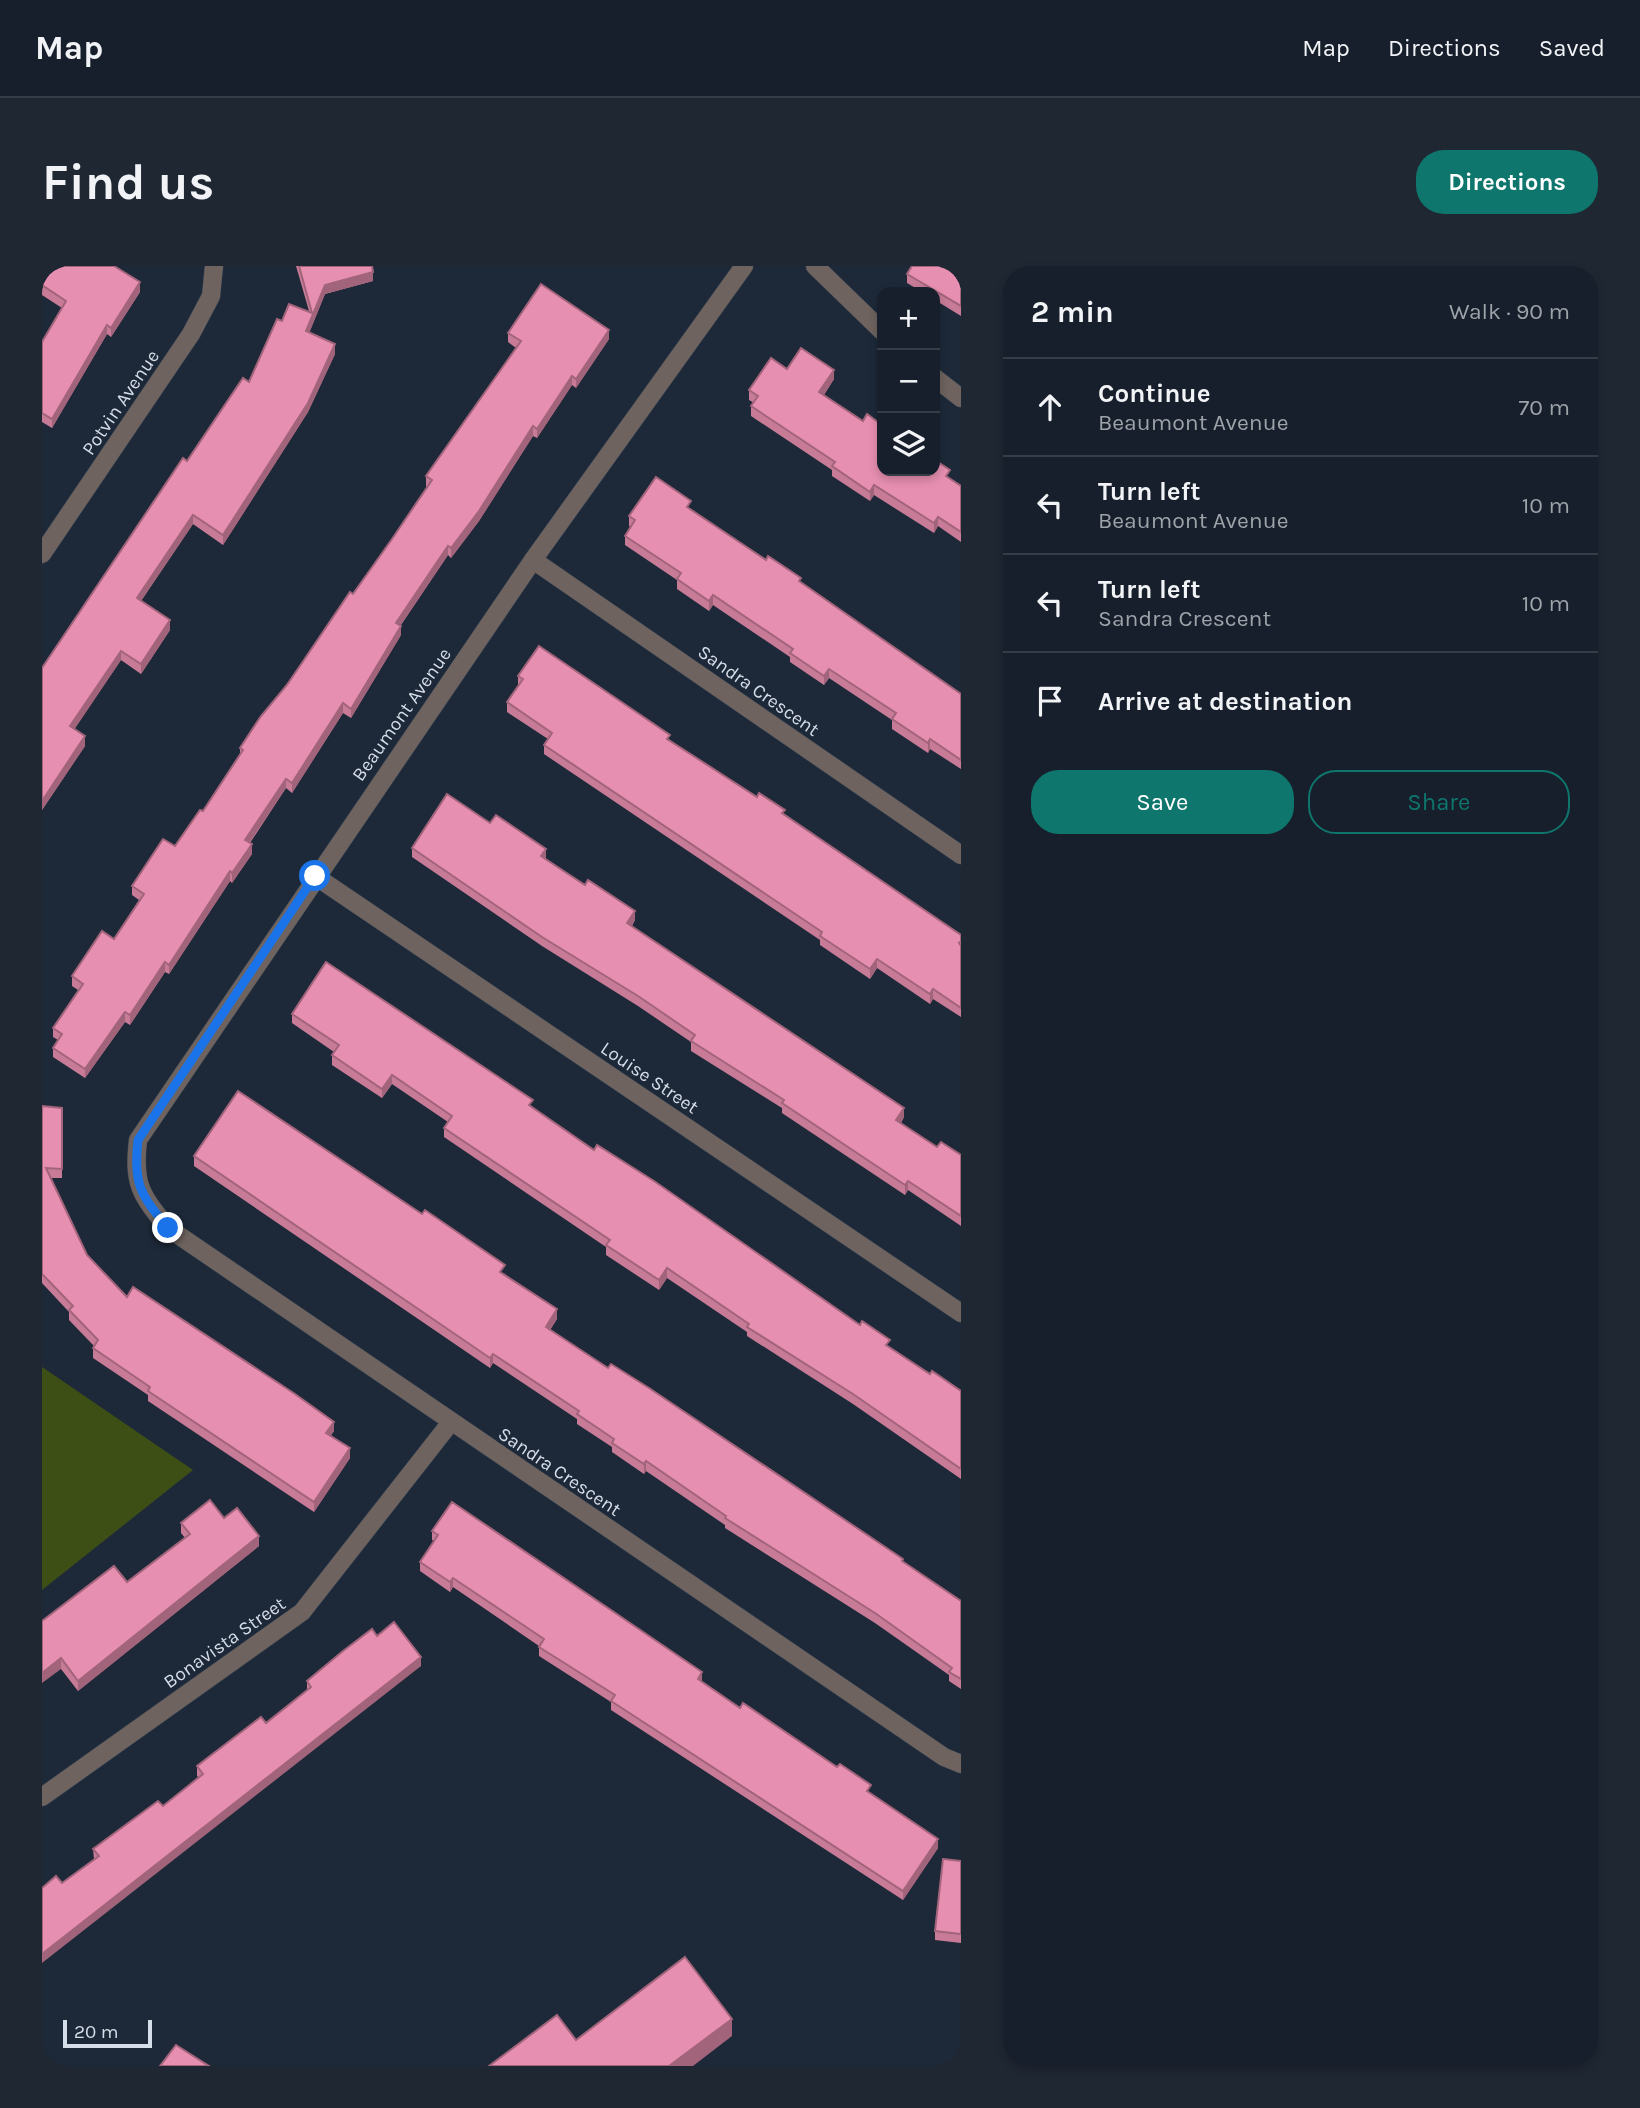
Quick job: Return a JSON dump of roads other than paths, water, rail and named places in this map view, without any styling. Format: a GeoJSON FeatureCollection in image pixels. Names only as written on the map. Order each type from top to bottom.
{"type":"FeatureCollection","features":[{"type":"Feature","properties":{"kind":"street","name":"Potvin Avenue"},"geometry":{"type":"LineString","coordinates":[[42,554],[191,334],[211,296],[214,266]]}},
{"type":"Feature","properties":{"kind":"street","name":"Beaumont Avenue"},"geometry":{"type":"LineString","coordinates":[[145,1201],[135,1172],[138,1140],[315,876],[533,560],[744,266]]}},
{"type":"Feature","properties":{"kind":"street"},"geometry":{"type":"LineString","coordinates":[[816,266],[877,326]]}},
{"type":"Feature","properties":{"kind":"street"},"geometry":{"type":"LineString","coordinates":[[940,382],[961,398]]}},
{"type":"Feature","properties":{"kind":"street","name":"Sandra Crescent"},"geometry":{"type":"LineString","coordinates":[[533,560],[961,855]]}},
{"type":"Feature","properties":{"kind":"street","name":"Louise Street"},"geometry":{"type":"LineString","coordinates":[[315,876],[961,1313]]}},
{"type":"Feature","properties":{"kind":"street","name":"Sandra Crescent"},"geometry":{"type":"LineString","coordinates":[[145,1201],[168,1228],[932,1750],[961,1764]]}},
{"type":"Feature","properties":{"kind":"street","name":"Bonavista Street"},"geometry":{"type":"LineString","coordinates":[[42,1797],[302,1612],[451,1422]]}}]}
